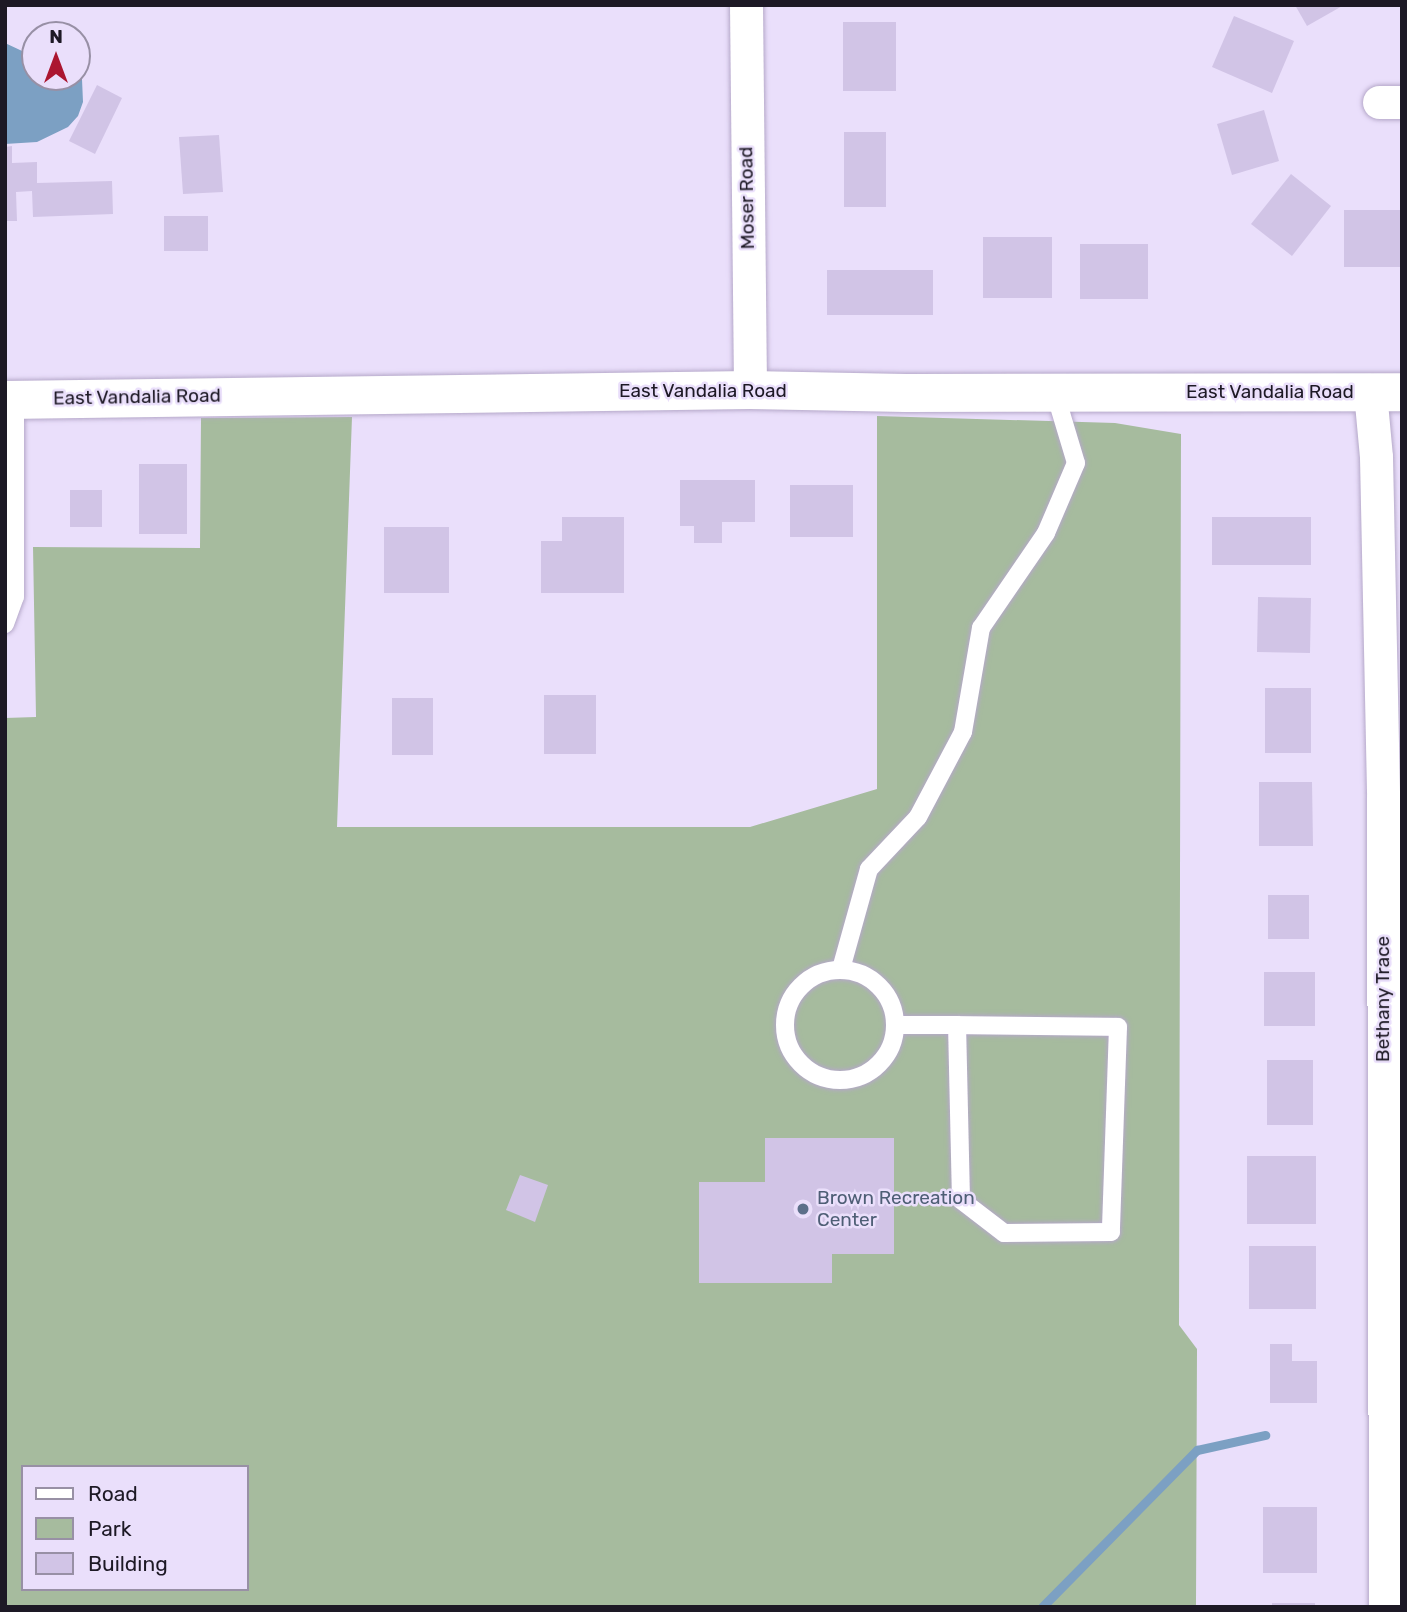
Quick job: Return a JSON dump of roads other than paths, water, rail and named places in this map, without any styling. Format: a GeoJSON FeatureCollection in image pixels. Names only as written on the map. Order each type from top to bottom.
{"type":"FeatureCollection","features":[{"type":"Feature","properties":{"kind":"street","name":"Moser Road"},"geometry":{"type":"LineString","coordinates":[[746,5],[750,390]]}},
{"type":"Feature","properties":{"kind":"street","name":"East Vandalia Road"},"geometry":{"type":"LineString","coordinates":[[10,400],[750,390],[1386,392]]}},
{"type":"Feature","properties":{"kind":"street","name":"Bethany Trace"},"geometry":{"type":"LineString","coordinates":[[1385,1607],[1393,1370],[1376,457],[1386,392]]}},
{"type":"Feature","properties":{"kind":"lane"},"geometry":{"type":"LineString","coordinates":[[841,969],[869,869],[919,817],[963,732],[981,628],[1046,533],[1076,463],[1055,393]]}},
{"type":"Feature","properties":{"kind":"lane"},"geometry":{"type":"LineString","coordinates":[[5,624],[16,597],[10,400]]}},
{"type":"Feature","properties":{"kind":"lane"},"geometry":{"type":"LineString","coordinates":[[841,969],[859,973],[876,982],[888,996],[896,1025],[890,1050],[879,1065],[863,1075],[845,1080],[826,1078],[809,1071],[796,1058],[788,1043],[785,1025],[787,1008],[795,992],[807,980],[824,972],[841,969]]}},
{"type":"Feature","properties":{"kind":"lane"},"geometry":{"type":"LineString","coordinates":[[896,1025],[957,1025],[1118,1027],[1111,1232],[1003,1233],[961,1200],[957,1025]]}},
{"type":"Feature","properties":{"kind":"water"},"geometry":{"type":"Polygon","coordinates":[[[5,43],[21,50],[21,91],[83,91],[83,102],[78,116],[68,127],[37,142],[5,144],[5,43]]]}},
{"type":"Feature","properties":{"kind":"waterway"},"geometry":{"type":"LineString","coordinates":[[1042,1607],[1197,1450],[1265,1435]]}},
{"type":"Feature","properties":{"kind":"place","name":"Brown Recreation Center"},"geometry":{"type":"Point","coordinates":[803,1209]}}]}
